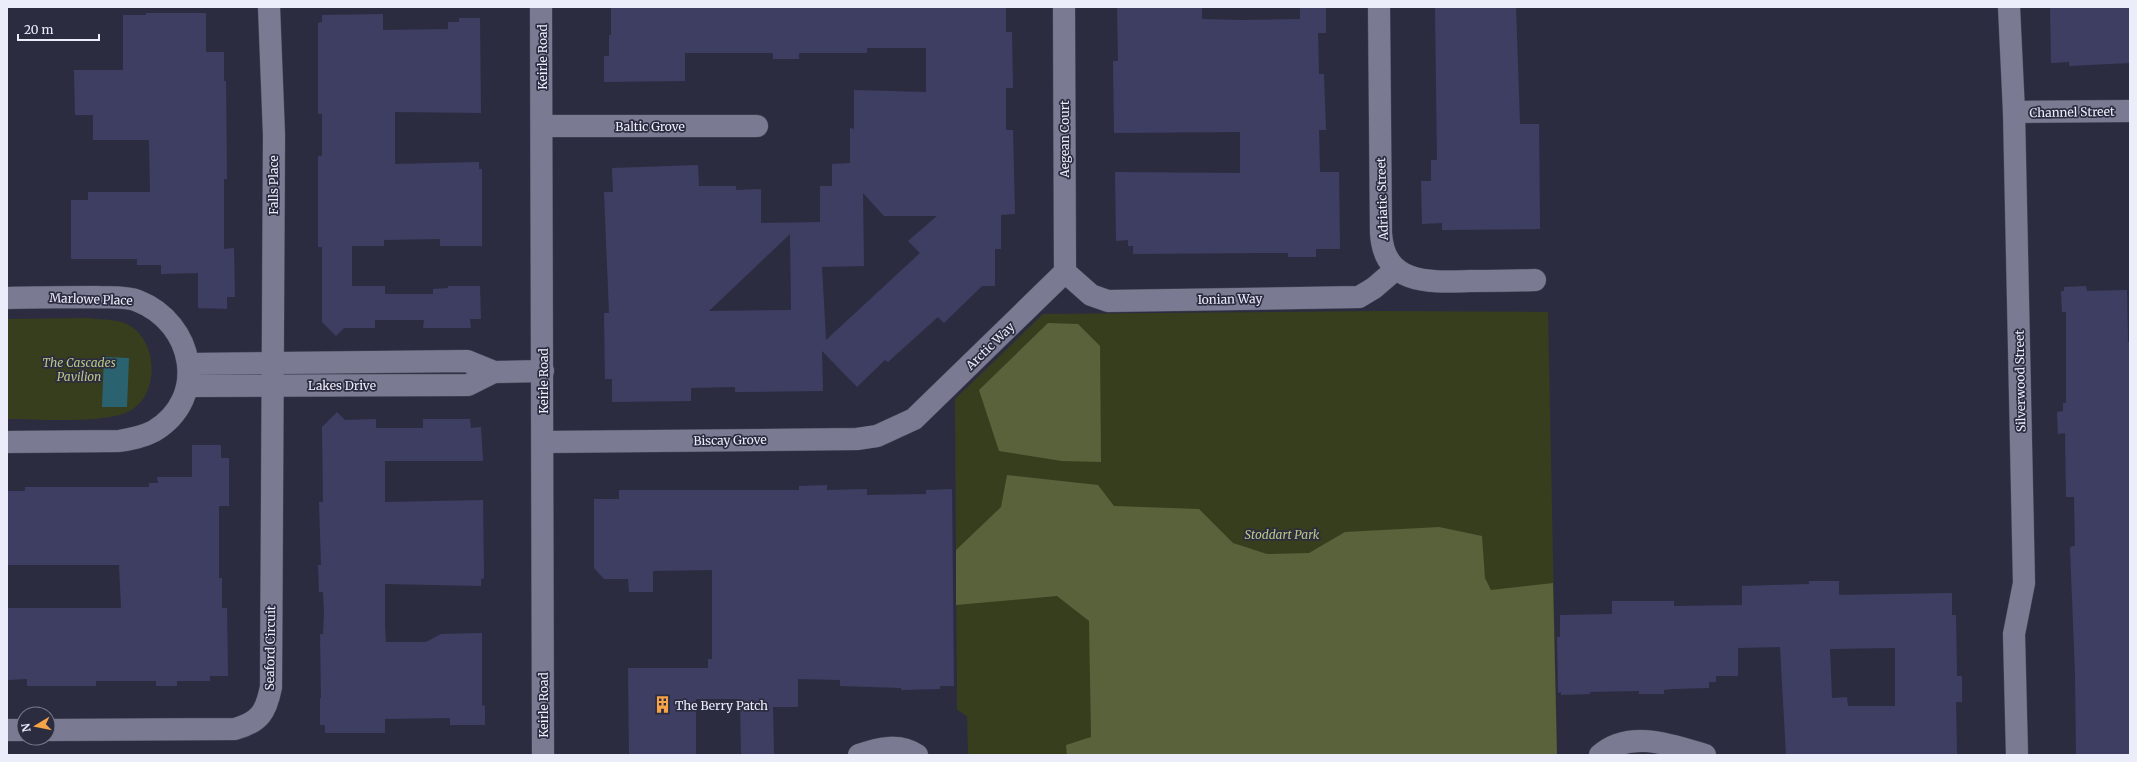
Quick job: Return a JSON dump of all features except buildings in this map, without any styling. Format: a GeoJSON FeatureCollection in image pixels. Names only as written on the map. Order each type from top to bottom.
{"type":"FeatureCollection","features":[{"type":"Feature","properties":{"kind":"street","name":"Falls Place"},"geometry":{"type":"LineString","coordinates":[[269,7],[274,136],[271,385]]}},
{"type":"Feature","properties":{"kind":"street","name":"Keirle Road"},"geometry":{"type":"LineString","coordinates":[[541,7],[543,755]]}},
{"type":"Feature","properties":{"kind":"street","name":"Aegean Court"},"geometry":{"type":"LineString","coordinates":[[1064,7],[1065,272]]}},
{"type":"Feature","properties":{"kind":"street","name":"Adriatic Street"},"geometry":{"type":"LineString","coordinates":[[1379,7],[1382,241],[1389,261],[1396,269]]}},
{"type":"Feature","properties":{"kind":"street","name":"Silverwood Street"},"geometry":{"type":"LineString","coordinates":[[2009,7],[2014,112],[2024,583],[2014,634],[2017,755]]}},
{"type":"Feature","properties":{"kind":"street","name":"Channel Street"},"geometry":{"type":"LineString","coordinates":[[2014,112],[2130,111]]}},
{"type":"Feature","properties":{"kind":"street","name":"Baltic Grove"},"geometry":{"type":"LineString","coordinates":[[542,126],[757,126]]}},
{"type":"Feature","properties":{"kind":"street","name":"Ionian Way"},"geometry":{"type":"LineString","coordinates":[[1065,272],[1091,295],[1104,300],[1116,300],[1359,297],[1374,288],[1396,269]]}},
{"type":"Feature","properties":{"kind":"street"},"geometry":{"type":"LineString","coordinates":[[1396,269],[1409,277],[1428,282],[1535,280]]}},
{"type":"Feature","properties":{"kind":"street","name":"Arctic Way"},"geometry":{"type":"LineString","coordinates":[[914,420],[1065,272]]}},
{"type":"Feature","properties":{"kind":"street","name":"Marlowe Place"},"geometry":{"type":"LineString","coordinates":[[7,298],[116,298],[136,300],[151,306],[165,317],[177,330],[184,345],[189,364],[188,386]]}},
{"type":"Feature","properties":{"kind":"street","name":"Lakes Drive"},"geometry":{"type":"LineString","coordinates":[[189,364],[467,361],[494,372],[543,371]]}},
{"type":"Feature","properties":{"kind":"street","name":"Lakes Drive"},"geometry":{"type":"LineString","coordinates":[[188,386],[468,385],[494,372]]}},
{"type":"Feature","properties":{"kind":"street","name":"Seaford Circuit"},"geometry":{"type":"LineString","coordinates":[[56,730],[235,729],[250,725],[260,718],[268,702],[271,687],[271,385]]}},
{"type":"Feature","properties":{"kind":"street"},"geometry":{"type":"LineString","coordinates":[[7,442],[119,441],[136,438],[153,431],[166,422],[176,409],[188,386]]}},
{"type":"Feature","properties":{"kind":"street","name":"Biscay Grove"},"geometry":{"type":"LineString","coordinates":[[543,442],[857,439],[877,436],[914,420]]}},
{"type":"Feature","properties":{"kind":"street"},"geometry":{"type":"LineString","coordinates":[[1600,755],[1617,744],[1626,741],[1648,741],[1663,743],[1705,755]]}},
{"type":"Feature","properties":{"kind":"street"},"geometry":{"type":"LineString","coordinates":[[859,755],[882,748],[902,748],[917,755]]}},
{"type":"Feature","properties":{"kind":"green space","name":"Stoddart Park"},"geometry":{"type":"Polygon","coordinates":[[[1381,311],[1548,312],[1557,755],[968,755],[967,716],[957,710],[955,399],[1043,314],[1381,311]]]}},
{"type":"Feature","properties":{"kind":"green space","name":"The Cascades Pavilion"},"geometry":{"type":"Polygon","coordinates":[[[90,318],[123,322],[128,324],[140,334],[150,355],[152,367],[148,391],[142,401],[133,409],[122,414],[108,417],[73,420],[7,419],[7,319],[90,318]]]}},
{"type":"Feature","properties":{"kind":"shaded area"},"geometry":{"type":"Polygon","coordinates":[[[1048,323],[1078,324],[1100,346],[1101,462],[1062,461],[999,451],[979,390],[1048,323]]]}},
{"type":"Feature","properties":{"kind":"shaded area"},"geometry":{"type":"Polygon","coordinates":[[[104,357],[129,358],[127,407],[102,407],[104,357]]]}},
{"type":"Feature","properties":{"kind":"shaded area"},"geometry":{"type":"Polygon","coordinates":[[[1007,475],[1098,485],[1114,506],[1199,509],[1233,543],[1267,554],[1309,553],[1345,532],[1439,527],[1482,536],[1485,578],[1491,590],[1553,583],[1557,755],[1067,755],[1066,745],[1091,737],[1089,621],[1057,596],[956,605],[956,550],[1001,507],[1007,475]]]}},
{"type":"Feature","properties":{"kind":"place","name":"The Berry Patch"},"geometry":{"type":"Point","coordinates":[662,705]}}]}
